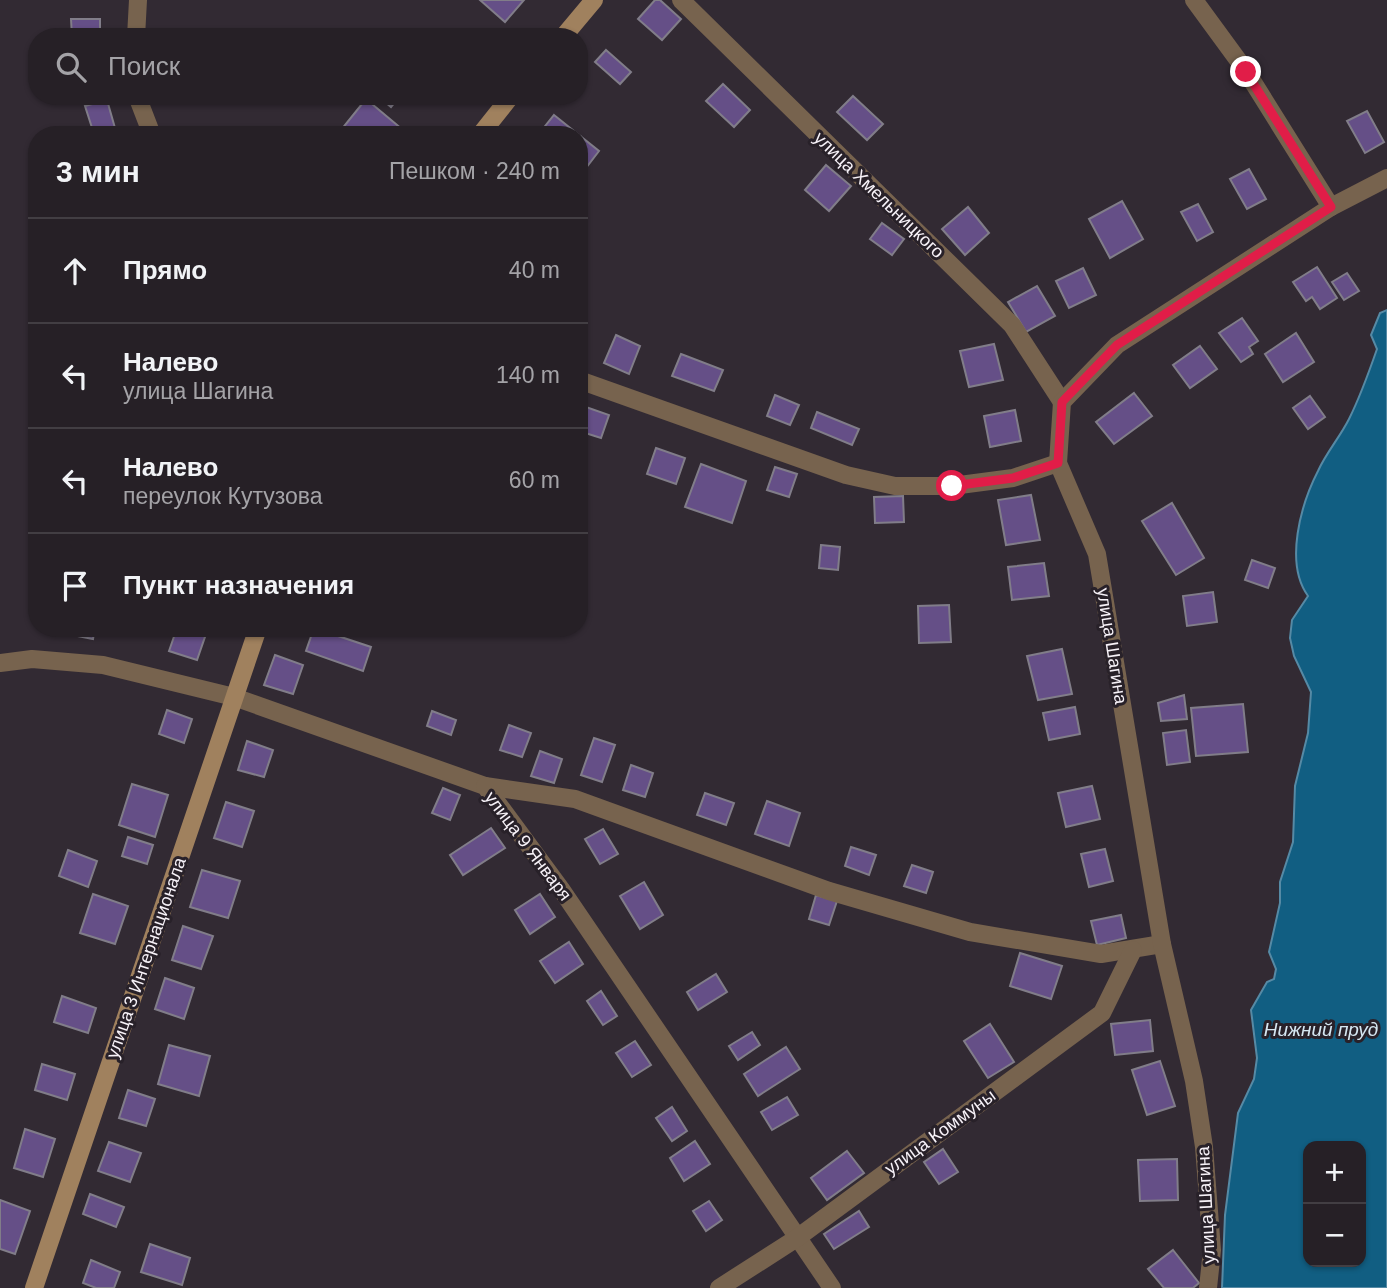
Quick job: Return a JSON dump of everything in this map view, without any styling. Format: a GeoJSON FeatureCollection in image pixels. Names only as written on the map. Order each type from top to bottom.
{"type":"FeatureCollection","features":[{"type":"Feature","properties":{"kind":"street"},"geometry":{"type":"LineString","coordinates":[[136,28],[138,0]]}},
{"type":"Feature","properties":{"kind":"street"},"geometry":{"type":"LineString","coordinates":[[570,28],[594,0]]}},
{"type":"Feature","properties":{"kind":"street","name":"улица Хмельницкого"},"geometry":{"type":"LineString","coordinates":[[681,0],[1012,325],[1062,402]]}},
{"type":"Feature","properties":{"kind":"street"},"geometry":{"type":"LineString","coordinates":[[1194,0],[1246,72],[1331,207]]}},
{"type":"Feature","properties":{"kind":"street"},"geometry":{"type":"LineString","coordinates":[[140,105],[149,126]]}},
{"type":"Feature","properties":{"kind":"street"},"geometry":{"type":"LineString","coordinates":[[487,126],[504,105]]}},
{"type":"Feature","properties":{"kind":"street"},"geometry":{"type":"LineString","coordinates":[[1062,402],[1117,345],[1331,207],[1387,178]]}},
{"type":"Feature","properties":{"kind":"street"},"geometry":{"type":"LineString","coordinates":[[588,383],[687,421],[846,475],[895,486],[952,486],[1013,478],[1058,463]]}},
{"type":"Feature","properties":{"kind":"street","name":"улица Шагина"},"geometry":{"type":"LineString","coordinates":[[1062,402],[1058,463],[1097,554],[1162,944],[1194,1081],[1212,1250],[1208,1288]]}},
{"type":"Feature","properties":{"kind":"street","name":"улица 3 Интернационала"},"geometry":{"type":"LineString","coordinates":[[34,1288],[255,637]]}},
{"type":"Feature","properties":{"kind":"street","name":"улица 9 Января"},"geometry":{"type":"LineString","coordinates":[[0,663],[32,659],[103,666],[234,697],[485,786],[561,889],[832,1288]]}},
{"type":"Feature","properties":{"kind":"street"},"geometry":{"type":"LineString","coordinates":[[485,786],[575,799],[829,891],[970,932],[1101,954],[1162,944]]}},
{"type":"Feature","properties":{"kind":"street","name":"улица Коммуны"},"geometry":{"type":"LineString","coordinates":[[719,1288],[797,1238],[1102,1013],[1133,950]]}},
{"type":"Feature","properties":{"kind":"water","name":"Нижний пруд"},"geometry":{"type":"Polygon","coordinates":[[[1387,310],[1387,1288],[1222,1288],[1225,1215],[1238,1113],[1254,1079],[1257,1058],[1251,1010],[1267,982],[1274,979],[1276,969],[1269,952],[1280,903],[1280,882],[1293,842],[1295,786],[1308,733],[1311,692],[1294,656],[1290,638],[1292,620],[1308,596],[1297,567],[1298,534],[1312,484],[1349,419],[1368,375],[1377,349],[1371,335],[1380,313],[1387,310]]]}},
{"type":"Feature","properties":{"kind":"building"},"geometry":{"type":"Polygon","coordinates":[[[480,0],[524,0],[505,22],[480,0]]]}},
{"type":"Feature","properties":{"kind":"building"},"geometry":{"type":"Polygon","coordinates":[[[655,0],[660,0],[681,19],[662,40],[638,19],[655,0]]]}},
{"type":"Feature","properties":{"kind":"building"},"geometry":{"type":"Polygon","coordinates":[[[71,19],[100,19],[100,28],[72,28],[71,19]]]}},
{"type":"Feature","properties":{"kind":"building"},"geometry":{"type":"Polygon","coordinates":[[[606,50],[631,72],[620,84],[595,62],[606,50]]]}},
{"type":"Feature","properties":{"kind":"building"},"geometry":{"type":"Polygon","coordinates":[[[723,84],[750,110],[734,127],[706,101],[723,84]]]}},
{"type":"Feature","properties":{"kind":"building"},"geometry":{"type":"Polygon","coordinates":[[[853,96],[883,124],[867,140],[837,112],[853,96]]]}},
{"type":"Feature","properties":{"kind":"building"},"geometry":{"type":"Polygon","coordinates":[[[108,105],[114,126],[91,126],[85,106],[108,105]]]}},
{"type":"Feature","properties":{"kind":"building"},"geometry":{"type":"Polygon","coordinates":[[[361,105],[373,105],[398,126],[344,126],[361,105]]]}},
{"type":"Feature","properties":{"kind":"building"},"geometry":{"type":"Polygon","coordinates":[[[1367,111],[1384,142],[1365,153],[1347,121],[1367,111]]]}},
{"type":"Feature","properties":{"kind":"building"},"geometry":{"type":"Polygon","coordinates":[[[554,115],[568,126],[545,126],[554,115]]]}},
{"type":"Feature","properties":{"kind":"building"},"geometry":{"type":"Polygon","coordinates":[[[588,142],[599,151],[588,165],[588,142]]]}},
{"type":"Feature","properties":{"kind":"building"},"geometry":{"type":"Polygon","coordinates":[[[826,165],[851,186],[829,211],[805,190],[826,165]]]}},
{"type":"Feature","properties":{"kind":"building"},"geometry":{"type":"Polygon","coordinates":[[[1249,169],[1266,199],[1247,209],[1230,179],[1249,169]]]}},
{"type":"Feature","properties":{"kind":"building"},"geometry":{"type":"Polygon","coordinates":[[[1122,201],[1143,239],[1110,258],[1089,219],[1122,201]]]}},
{"type":"Feature","properties":{"kind":"building"},"geometry":{"type":"Polygon","coordinates":[[[1198,204],[1213,232],[1197,241],[1181,212],[1198,204]]]}},
{"type":"Feature","properties":{"kind":"building"},"geometry":{"type":"Polygon","coordinates":[[[968,207],[989,233],[965,255],[942,229],[968,207]]]}},
{"type":"Feature","properties":{"kind":"building"},"geometry":{"type":"Polygon","coordinates":[[[882,223],[904,239],[892,255],[870,239],[882,223]]]}},
{"type":"Feature","properties":{"kind":"building"},"geometry":{"type":"Polygon","coordinates":[[[1317,267],[1337,298],[1320,309],[1312,297],[1306,301],[1293,282],[1317,267]]]}},
{"type":"Feature","properties":{"kind":"building"},"geometry":{"type":"Polygon","coordinates":[[[1083,268],[1096,295],[1069,308],[1056,281],[1083,268]]]}},
{"type":"Feature","properties":{"kind":"building"},"geometry":{"type":"Polygon","coordinates":[[[1347,273],[1359,291],[1344,300],[1332,282],[1347,273]]]}},
{"type":"Feature","properties":{"kind":"building"},"geometry":{"type":"Polygon","coordinates":[[[1037,286],[1055,316],[1026,332],[1008,302],[1037,286]]]}},
{"type":"Feature","properties":{"kind":"building"},"geometry":{"type":"Polygon","coordinates":[[[1242,318],[1258,341],[1249,347],[1253,354],[1241,362],[1219,333],[1242,318]]]}},
{"type":"Feature","properties":{"kind":"building"},"geometry":{"type":"Polygon","coordinates":[[[1296,333],[1314,362],[1283,382],[1265,354],[1296,333]]]}},
{"type":"Feature","properties":{"kind":"building"},"geometry":{"type":"Polygon","coordinates":[[[616,335],[640,346],[629,374],[604,363],[616,335]]]}},
{"type":"Feature","properties":{"kind":"building"},"geometry":{"type":"Polygon","coordinates":[[[994,344],[1003,380],[969,387],[960,351],[994,344]]]}},
{"type":"Feature","properties":{"kind":"building"},"geometry":{"type":"Polygon","coordinates":[[[1200,346],[1217,369],[1190,388],[1173,365],[1200,346]]]}},
{"type":"Feature","properties":{"kind":"building"},"geometry":{"type":"Polygon","coordinates":[[[681,354],[723,370],[714,391],[672,376],[681,354]]]}},
{"type":"Feature","properties":{"kind":"building"},"geometry":{"type":"Polygon","coordinates":[[[1134,393],[1152,416],[1114,444],[1096,422],[1134,393]]]}},
{"type":"Feature","properties":{"kind":"building"},"geometry":{"type":"Polygon","coordinates":[[[775,395],[799,405],[790,425],[767,416],[775,395]]]}},
{"type":"Feature","properties":{"kind":"building"},"geometry":{"type":"Polygon","coordinates":[[[1310,396],[1325,417],[1308,429],[1293,408],[1310,396]]]}},
{"type":"Feature","properties":{"kind":"building"},"geometry":{"type":"Polygon","coordinates":[[[588,408],[609,415],[601,438],[588,434],[588,408]]]}},
{"type":"Feature","properties":{"kind":"building"},"geometry":{"type":"Polygon","coordinates":[[[1015,410],[1021,441],[990,447],[984,416],[1015,410]]]}},
{"type":"Feature","properties":{"kind":"building"},"geometry":{"type":"Polygon","coordinates":[[[817,412],[859,429],[852,445],[811,428],[817,412]]]}},
{"type":"Feature","properties":{"kind":"building"},"geometry":{"type":"Polygon","coordinates":[[[656,448],[685,458],[676,484],[647,474],[656,448]]]}},
{"type":"Feature","properties":{"kind":"building"},"geometry":{"type":"Polygon","coordinates":[[[701,464],[746,481],[732,523],[685,507],[701,464]]]}},
{"type":"Feature","properties":{"kind":"building"},"geometry":{"type":"Polygon","coordinates":[[[775,467],[797,474],[789,497],[767,490],[775,467]]]}},
{"type":"Feature","properties":{"kind":"building"},"geometry":{"type":"Polygon","coordinates":[[[1031,495],[1040,540],[1006,545],[998,500],[1031,495]]]}},
{"type":"Feature","properties":{"kind":"building"},"geometry":{"type":"Polygon","coordinates":[[[903,496],[904,522],[875,523],[874,497],[903,496]]]}},
{"type":"Feature","properties":{"kind":"building"},"geometry":{"type":"Polygon","coordinates":[[[1172,503],[1204,558],[1176,575],[1142,521],[1172,503]]]}},
{"type":"Feature","properties":{"kind":"building"},"geometry":{"type":"Polygon","coordinates":[[[821,545],[840,547],[838,570],[819,568],[821,545]]]}},
{"type":"Feature","properties":{"kind":"building"},"geometry":{"type":"Polygon","coordinates":[[[1252,560],[1275,568],[1268,588],[1245,580],[1252,560]]]}},
{"type":"Feature","properties":{"kind":"building"},"geometry":{"type":"Polygon","coordinates":[[[1044,563],[1049,596],[1012,600],[1008,567],[1044,563]]]}},
{"type":"Feature","properties":{"kind":"building"},"geometry":{"type":"Polygon","coordinates":[[[1213,592],[1217,622],[1187,626],[1183,596],[1213,592]]]}},
{"type":"Feature","properties":{"kind":"building"},"geometry":{"type":"Polygon","coordinates":[[[949,605],[951,642],[919,643],[918,606],[949,605]]]}},
{"type":"Feature","properties":{"kind":"building"},"geometry":{"type":"Polygon","coordinates":[[[174,637],[205,637],[197,660],[169,651],[174,637]]]}},
{"type":"Feature","properties":{"kind":"building"},"geometry":{"type":"Polygon","coordinates":[[[311,637],[341,637],[371,647],[363,671],[306,651],[311,637]]]}},
{"type":"Feature","properties":{"kind":"building"},"geometry":{"type":"Polygon","coordinates":[[[1062,649],[1072,694],[1038,700],[1027,656],[1062,649]]]}},
{"type":"Feature","properties":{"kind":"building"},"geometry":{"type":"Polygon","coordinates":[[[275,655],[303,665],[293,694],[264,685],[275,655]]]}},
{"type":"Feature","properties":{"kind":"building"},"geometry":{"type":"Polygon","coordinates":[[[1184,695],[1187,719],[1161,721],[1158,703],[1184,695]]]}},
{"type":"Feature","properties":{"kind":"building"},"geometry":{"type":"Polygon","coordinates":[[[1243,704],[1248,752],[1196,756],[1191,708],[1243,704]]]}},
{"type":"Feature","properties":{"kind":"building"},"geometry":{"type":"Polygon","coordinates":[[[1075,707],[1080,734],[1049,740],[1043,713],[1075,707]]]}},
{"type":"Feature","properties":{"kind":"building"},"geometry":{"type":"Polygon","coordinates":[[[167,710],[192,719],[184,743],[159,734],[167,710]]]}},
{"type":"Feature","properties":{"kind":"building"},"geometry":{"type":"Polygon","coordinates":[[[432,711],[456,720],[451,735],[427,726],[432,711]]]}},
{"type":"Feature","properties":{"kind":"building"},"geometry":{"type":"Polygon","coordinates":[[[509,725],[531,733],[522,757],[500,750],[509,725]]]}},
{"type":"Feature","properties":{"kind":"building"},"geometry":{"type":"Polygon","coordinates":[[[1186,730],[1190,762],[1167,765],[1163,733],[1186,730]]]}},
{"type":"Feature","properties":{"kind":"building"},"geometry":{"type":"Polygon","coordinates":[[[594,738],[615,745],[602,782],[581,775],[594,738]]]}},
{"type":"Feature","properties":{"kind":"building"},"geometry":{"type":"Polygon","coordinates":[[[247,741],[273,750],[264,777],[238,770],[247,741]]]}},
{"type":"Feature","properties":{"kind":"building"},"geometry":{"type":"Polygon","coordinates":[[[540,751],[562,759],[554,783],[531,776],[540,751]]]}},
{"type":"Feature","properties":{"kind":"building"},"geometry":{"type":"Polygon","coordinates":[[[631,765],[653,773],[645,797],[623,790],[631,765]]]}},
{"type":"Feature","properties":{"kind":"building"},"geometry":{"type":"Polygon","coordinates":[[[132,784],[168,795],[155,837],[119,825],[132,784]]]}},
{"type":"Feature","properties":{"kind":"building"},"geometry":{"type":"Polygon","coordinates":[[[1092,786],[1100,819],[1066,827],[1058,793],[1092,786]]]}},
{"type":"Feature","properties":{"kind":"building"},"geometry":{"type":"Polygon","coordinates":[[[443,788],[460,795],[450,820],[432,813],[443,788]]]}},
{"type":"Feature","properties":{"kind":"building"},"geometry":{"type":"Polygon","coordinates":[[[705,793],[734,803],[726,825],[697,815],[705,793]]]}},
{"type":"Feature","properties":{"kind":"building"},"geometry":{"type":"Polygon","coordinates":[[[767,801],[800,813],[789,846],[755,834],[767,801]]]}},
{"type":"Feature","properties":{"kind":"building"},"geometry":{"type":"Polygon","coordinates":[[[226,802],[254,811],[242,847],[214,838],[226,802]]]}},
{"type":"Feature","properties":{"kind":"building"},"geometry":{"type":"Polygon","coordinates":[[[491,828],[505,848],[463,875],[450,855],[491,828]]]}},
{"type":"Feature","properties":{"kind":"building"},"geometry":{"type":"Polygon","coordinates":[[[603,829],[618,854],[600,864],[585,839],[603,829]]]}},
{"type":"Feature","properties":{"kind":"building"},"geometry":{"type":"Polygon","coordinates":[[[128,837],[153,845],[147,864],[122,856],[128,837]]]}},
{"type":"Feature","properties":{"kind":"building"},"geometry":{"type":"Polygon","coordinates":[[[851,847],[876,855],[869,875],[845,866],[851,847]]]}},
{"type":"Feature","properties":{"kind":"building"},"geometry":{"type":"Polygon","coordinates":[[[1105,849],[1113,881],[1089,887],[1081,854],[1105,849]]]}},
{"type":"Feature","properties":{"kind":"building"},"geometry":{"type":"Polygon","coordinates":[[[68,850],[97,861],[88,887],[59,876],[68,850]]]}},
{"type":"Feature","properties":{"kind":"building"},"geometry":{"type":"Polygon","coordinates":[[[912,865],[933,872],[926,893],[904,886],[912,865]]]}},
{"type":"Feature","properties":{"kind":"building"},"geometry":{"type":"Polygon","coordinates":[[[202,870],[240,881],[228,918],[190,907],[202,870]]]}},
{"type":"Feature","properties":{"kind":"building"},"geometry":{"type":"Polygon","coordinates":[[[644,882],[663,915],[640,929],[620,896],[644,882]]]}},
{"type":"Feature","properties":{"kind":"building"},"geometry":{"type":"Polygon","coordinates":[[[93,894],[128,906],[115,944],[80,933],[93,894]]]}},
{"type":"Feature","properties":{"kind":"building"},"geometry":{"type":"Polygon","coordinates":[[[540,894],[555,917],[530,934],[515,910],[540,894]]]}},
{"type":"Feature","properties":{"kind":"building"},"geometry":{"type":"Polygon","coordinates":[[[816,895],[837,901],[829,925],[809,919],[816,895]]]}},
{"type":"Feature","properties":{"kind":"building"},"geometry":{"type":"Polygon","coordinates":[[[1121,915],[1126,938],[1097,945],[1091,921],[1121,915]]]}},
{"type":"Feature","properties":{"kind":"building"},"geometry":{"type":"Polygon","coordinates":[[[183,926],[213,936],[201,969],[172,960],[183,926]]]}},
{"type":"Feature","properties":{"kind":"building"},"geometry":{"type":"Polygon","coordinates":[[[569,942],[583,964],[555,983],[540,961],[569,942]]]}},
{"type":"Feature","properties":{"kind":"building"},"geometry":{"type":"Polygon","coordinates":[[[1020,953],[1062,966],[1051,999],[1010,986],[1020,953]]]}},
{"type":"Feature","properties":{"kind":"building"},"geometry":{"type":"Polygon","coordinates":[[[716,974],[727,992],[698,1010],[687,992],[716,974]]]}},
{"type":"Feature","properties":{"kind":"building"},"geometry":{"type":"Polygon","coordinates":[[[165,978],[194,988],[184,1019],[155,1009],[165,978]]]}},
{"type":"Feature","properties":{"kind":"building"},"geometry":{"type":"Polygon","coordinates":[[[601,991],[617,1016],[603,1025],[587,1001],[601,991]]]}},
{"type":"Feature","properties":{"kind":"building"},"geometry":{"type":"Polygon","coordinates":[[[62,996],[96,1008],[88,1033],[54,1022],[62,996]]]}},
{"type":"Feature","properties":{"kind":"building"},"geometry":{"type":"Polygon","coordinates":[[[1150,1020],[1153,1051],[1115,1055],[1111,1024],[1150,1020]]]}},
{"type":"Feature","properties":{"kind":"building"},"geometry":{"type":"Polygon","coordinates":[[[990,1024],[1014,1062],[988,1078],[964,1041],[990,1024]]]}},
{"type":"Feature","properties":{"kind":"building"},"geometry":{"type":"Polygon","coordinates":[[[752,1032],[760,1045],[738,1060],[729,1046],[752,1032]]]}},
{"type":"Feature","properties":{"kind":"building"},"geometry":{"type":"Polygon","coordinates":[[[635,1041],[651,1065],[632,1077],[616,1053],[635,1041]]]}},
{"type":"Feature","properties":{"kind":"building"},"geometry":{"type":"Polygon","coordinates":[[[169,1045],[210,1056],[199,1096],[158,1084],[169,1045]]]}},
{"type":"Feature","properties":{"kind":"building"},"geometry":{"type":"Polygon","coordinates":[[[786,1047],[800,1069],[758,1096],[744,1074],[786,1047]]]}},
{"type":"Feature","properties":{"kind":"building"},"geometry":{"type":"Polygon","coordinates":[[[1160,1061],[1175,1106],[1147,1115],[1132,1070],[1160,1061]]]}},
{"type":"Feature","properties":{"kind":"building"},"geometry":{"type":"Polygon","coordinates":[[[42,1064],[75,1074],[67,1100],[35,1090],[42,1064]]]}},
{"type":"Feature","properties":{"kind":"building"},"geometry":{"type":"Polygon","coordinates":[[[128,1090],[155,1099],[146,1126],[119,1118],[128,1090]]]}},
{"type":"Feature","properties":{"kind":"building"},"geometry":{"type":"Polygon","coordinates":[[[787,1097],[798,1115],[772,1130],[761,1112],[787,1097]]]}},
{"type":"Feature","properties":{"kind":"building"},"geometry":{"type":"Polygon","coordinates":[[[672,1107],[687,1131],[672,1141],[656,1118],[672,1107]]]}},
{"type":"Feature","properties":{"kind":"building"},"geometry":{"type":"Polygon","coordinates":[[[25,1129],[55,1139],[43,1177],[14,1168],[25,1129]]]}},
{"type":"Feature","properties":{"kind":"building"},"geometry":{"type":"Polygon","coordinates":[[[695,1141],[710,1164],[684,1181],[670,1158],[695,1141]]]}},
{"type":"Feature","properties":{"kind":"building"},"geometry":{"type":"Polygon","coordinates":[[[109,1142],[141,1153],[130,1182],[98,1171],[109,1142]]]}},
{"type":"Feature","properties":{"kind":"building"},"geometry":{"type":"Polygon","coordinates":[[[943,1149],[958,1172],[939,1184],[924,1162],[943,1149]]]}},
{"type":"Feature","properties":{"kind":"building"},"geometry":{"type":"Polygon","coordinates":[[[847,1151],[864,1173],[827,1200],[811,1178],[847,1151]]]}},
{"type":"Feature","properties":{"kind":"building"},"geometry":{"type":"Polygon","coordinates":[[[1177,1159],[1178,1200],[1140,1201],[1138,1160],[1177,1159]]]}},
{"type":"Feature","properties":{"kind":"building"},"geometry":{"type":"Polygon","coordinates":[[[90,1194],[124,1207],[116,1227],[83,1214],[90,1194]]]}},
{"type":"Feature","properties":{"kind":"building"},"geometry":{"type":"Polygon","coordinates":[[[0,1200],[30,1211],[15,1254],[0,1249],[0,1200]]]}},
{"type":"Feature","properties":{"kind":"building"},"geometry":{"type":"Polygon","coordinates":[[[709,1201],[722,1220],[706,1231],[693,1211],[709,1201]]]}},
{"type":"Feature","properties":{"kind":"building"},"geometry":{"type":"Polygon","coordinates":[[[859,1211],[869,1227],[834,1249],[824,1234],[859,1211]]]}},
{"type":"Feature","properties":{"kind":"building"},"geometry":{"type":"Polygon","coordinates":[[[150,1244],[190,1258],[182,1285],[141,1272],[150,1244]]]}},
{"type":"Feature","properties":{"kind":"building"},"geometry":{"type":"Polygon","coordinates":[[[1173,1250],[1199,1283],[1193,1288],[1164,1288],[1148,1269],[1173,1250]]]}},
{"type":"Feature","properties":{"kind":"building"},"geometry":{"type":"Polygon","coordinates":[[[91,1260],[120,1272],[114,1288],[96,1288],[83,1283],[91,1260]]]}},
{"type":"Feature","properties":{"kind":"route"},"geometry":{"type":"LineString","coordinates":[[952,486],[1013,478],[1058,463],[1062,402],[1117,345],[1331,207],[1246,72]]}}]}
